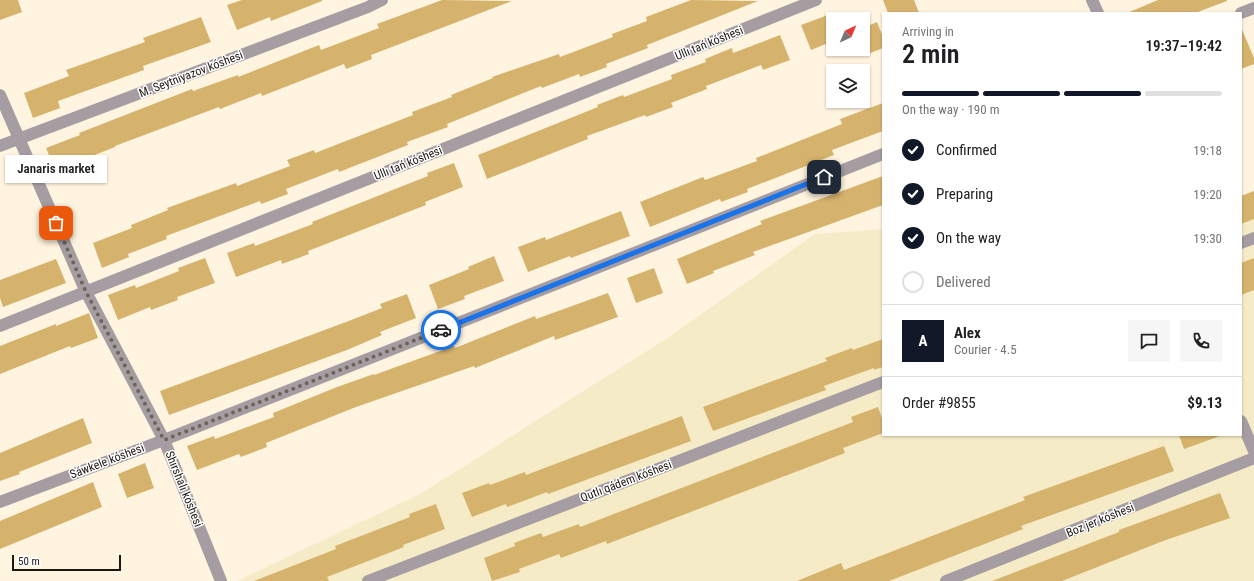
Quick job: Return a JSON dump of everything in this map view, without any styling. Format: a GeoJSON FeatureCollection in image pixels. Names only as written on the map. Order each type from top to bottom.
{"type":"FeatureCollection","features":[{"type":"Feature","properties":{"kind":"street","name":"M. Seytniyazov kóshesi"},"geometry":{"type":"LineString","coordinates":[[0,146],[368,7],[382,0]]}},
{"type":"Feature","properties":{"kind":"street","name":"Ullı tań kóshesi"},"geometry":{"type":"LineString","coordinates":[[0,326],[816,0]]}},
{"type":"Feature","properties":{"kind":"street"},"geometry":{"type":"LineString","coordinates":[[1092,0],[1098,12]]}},
{"type":"Feature","properties":{"kind":"street"},"geometry":{"type":"LineString","coordinates":[[1242,13],[1254,8]]}},
{"type":"Feature","properties":{"kind":"street","name":"Shırshalı kóshesi"},"geometry":{"type":"LineString","coordinates":[[0,95],[86,292],[164,440],[221,581]]}},
{"type":"Feature","properties":{"kind":"street","name":"Sáwkele kóshesi"},"geometry":{"type":"LineString","coordinates":[[0,502],[164,440],[882,154]]}},
{"type":"Feature","properties":{"kind":"street"},"geometry":{"type":"LineString","coordinates":[[1242,243],[1254,238]]}},
{"type":"Feature","properties":{"kind":"street","name":"Qutlı qádem kóshesi"},"geometry":{"type":"LineString","coordinates":[[368,581],[882,382]]}},
{"type":"Feature","properties":{"kind":"street"},"geometry":{"type":"LineString","coordinates":[[1242,422],[1254,452]]}},
{"type":"Feature","properties":{"kind":"street","name":"Boz jer kóshesi"},"geometry":{"type":"LineString","coordinates":[[946,581],[1254,458]]}},
{"type":"Feature","properties":{"kind":"sand"},"geometry":{"type":"Polygon","coordinates":[[[1254,203],[1254,581],[237,581],[420,494],[666,339],[815,234],[882,229],[882,436],[1242,436],[1242,204],[1254,203]]]}},
{"type":"Feature","properties":{"kind":"building"},"geometry":{"type":"Polygon","coordinates":[[[0,0],[18,0],[22,12],[0,20],[0,0]]]}},
{"type":"Feature","properties":{"kind":"building"},"geometry":{"type":"Polygon","coordinates":[[[242,0],[322,1],[271,21],[270,17],[237,30],[227,5],[242,0]]]}},
{"type":"Feature","properties":{"kind":"building"},"geometry":{"type":"Polygon","coordinates":[[[442,0],[512,1],[371,55],[372,59],[346,69],[344,64],[262,96],[261,93],[220,109],[219,107],[115,146],[82,160],[83,162],[56,172],[46,148],[80,135],[79,133],[192,89],[193,91],[238,75],[238,77],[319,45],[321,50],[379,28],[377,24],[442,0]]]}},
{"type":"Feature","properties":{"kind":"building"},"geometry":{"type":"Polygon","coordinates":[[[691,0],[758,1],[647,45],[648,48],[606,64],[607,67],[580,77],[579,74],[542,88],[541,86],[447,124],[448,127],[407,142],[408,145],[339,172],[338,169],[286,189],[288,194],[261,204],[260,201],[166,236],[167,239],[128,254],[129,257],[102,268],[93,243],[132,228],[131,225],[168,210],[167,208],[236,183],[237,186],[290,166],[287,160],[314,150],[315,153],[413,115],[412,112],[452,97],[451,95],[493,78],[492,77],[559,54],[560,57],[613,37],[612,34],[647,21],[646,17],[691,0]]]}},
{"type":"Feature","properties":{"kind":"building"},"geometry":{"type":"Polygon","coordinates":[[[883,0],[914,0],[919,12],[888,12],[883,0]]]}},
{"type":"Feature","properties":{"kind":"building"},"geometry":{"type":"Polygon","coordinates":[[[1158,0],[1227,0],[1198,12],[1129,12],[1158,0]]]}},
{"type":"Feature","properties":{"kind":"building"},"geometry":{"type":"Polygon","coordinates":[[[826,16],[826,44],[811,50],[801,25],[826,16]]]}},
{"type":"Feature","properties":{"kind":"building"},"geometry":{"type":"Polygon","coordinates":[[[201,17],[211,42],[143,66],[144,70],[58,101],[60,108],[33,118],[24,93],[69,76],[66,70],[145,42],[143,38],[201,17]]]}},
{"type":"Feature","properties":{"kind":"building"},"geometry":{"type":"Polygon","coordinates":[[[877,22],[882,34],[882,48],[870,53],[870,25],[877,22]]]}},
{"type":"Feature","properties":{"kind":"building"},"geometry":{"type":"Polygon","coordinates":[[[1242,29],[1254,58],[1254,64],[1242,69],[1242,29]]]}},
{"type":"Feature","properties":{"kind":"building"},"geometry":{"type":"Polygon","coordinates":[[[780,35],[790,60],[763,70],[761,65],[706,86],[707,89],[671,103],[673,107],[646,117],[645,115],[587,136],[588,139],[487,179],[478,155],[598,107],[597,105],[623,95],[624,97],[672,79],[671,75],[706,62],[705,59],[732,48],[733,53],[780,35]]]}},
{"type":"Feature","properties":{"kind":"building"},"geometry":{"type":"Polygon","coordinates":[[[882,103],[882,131],[832,150],[834,155],[747,189],[748,192],[721,202],[720,199],[650,227],[640,202],[703,177],[705,180],[757,161],[756,158],[842,124],[840,119],[882,103]]]}},
{"type":"Feature","properties":{"kind":"building"},"geometry":{"type":"Polygon","coordinates":[[[454,163],[463,187],[425,202],[426,205],[308,251],[309,254],[282,264],[281,260],[236,277],[227,253],[254,243],[255,246],[313,224],[312,222],[428,176],[427,173],[454,163]]]}},
{"type":"Feature","properties":{"kind":"building"},"geometry":{"type":"Polygon","coordinates":[[[882,176],[882,205],[753,252],[755,255],[713,271],[714,273],[687,284],[677,259],[762,224],[760,221],[882,176]]]}},
{"type":"Feature","properties":{"kind":"building"},"geometry":{"type":"Polygon","coordinates":[[[1254,191],[1254,219],[1242,224],[1242,196],[1254,191]]]}},
{"type":"Feature","properties":{"kind":"building"},"geometry":{"type":"Polygon","coordinates":[[[621,211],[630,236],[528,272],[518,247],[545,237],[546,240],[621,211]]]}},
{"type":"Feature","properties":{"kind":"building"},"geometry":{"type":"Polygon","coordinates":[[[494,256],[504,281],[464,296],[465,299],[438,309],[429,285],[469,269],[468,267],[494,256]]]}},
{"type":"Feature","properties":{"kind":"building"},"geometry":{"type":"Polygon","coordinates":[[[205,258],[215,283],[177,297],[178,300],[151,310],[150,307],[118,320],[108,295],[135,285],[136,288],[179,271],[178,268],[205,258]]]}},
{"type":"Feature","properties":{"kind":"building"},"geometry":{"type":"Polygon","coordinates":[[[1254,258],[1254,290],[1242,295],[1242,263],[1254,258]]]}},
{"type":"Feature","properties":{"kind":"building"},"geometry":{"type":"Polygon","coordinates":[[[56,259],[66,283],[3,307],[0,298],[0,280],[56,259]]]}},
{"type":"Feature","properties":{"kind":"building"},"geometry":{"type":"Polygon","coordinates":[[[654,268],[663,293],[636,303],[627,278],[654,268]]]}},
{"type":"Feature","properties":{"kind":"building"},"geometry":{"type":"Polygon","coordinates":[[[608,293],[618,317],[555,340],[554,336],[475,368],[474,366],[356,407],[266,443],[267,447],[241,457],[239,454],[197,470],[187,446],[214,436],[215,439],[274,417],[273,413],[337,387],[454,346],[455,348],[535,316],[536,319],[608,293]]]}},
{"type":"Feature","properties":{"kind":"building"},"geometry":{"type":"Polygon","coordinates":[[[407,294],[416,318],[380,332],[382,335],[347,350],[169,415],[160,391],[382,308],[380,304],[407,294]]]}},
{"type":"Feature","properties":{"kind":"building"},"geometry":{"type":"Polygon","coordinates":[[[89,313],[98,338],[71,348],[70,346],[0,374],[0,346],[89,313]]]}},
{"type":"Feature","properties":{"kind":"building"},"geometry":{"type":"Polygon","coordinates":[[[882,339],[882,367],[874,370],[874,368],[824,386],[826,390],[713,431],[703,407],[827,361],[825,358],[852,348],[853,350],[882,339]]]}},
{"type":"Feature","properties":{"kind":"building"},"geometry":{"type":"Polygon","coordinates":[[[878,407],[882,418],[882,433],[843,448],[845,453],[607,544],[606,541],[561,558],[559,554],[519,569],[520,572],[492,581],[484,558],[515,546],[514,543],[541,533],[543,537],[579,524],[580,527],[853,422],[851,417],[878,407]]]}},
{"type":"Feature","properties":{"kind":"building"},"geometry":{"type":"Polygon","coordinates":[[[682,416],[691,441],[548,494],[547,492],[507,507],[506,504],[472,517],[462,493],[489,483],[490,485],[525,472],[526,475],[682,416]]]}},
{"type":"Feature","properties":{"kind":"building"},"geometry":{"type":"Polygon","coordinates":[[[83,418],[92,443],[0,481],[0,453],[83,418]]]}},
{"type":"Feature","properties":{"kind":"building"},"geometry":{"type":"Polygon","coordinates":[[[1179,436],[1220,436],[1184,449],[1179,436]]]}},
{"type":"Feature","properties":{"kind":"building"},"geometry":{"type":"Polygon","coordinates":[[[1164,446],[1174,471],[1021,526],[1023,529],[889,581],[797,581],[841,563],[844,570],[1025,500],[1023,497],[1164,446]]]}},
{"type":"Feature","properties":{"kind":"building"},"geometry":{"type":"Polygon","coordinates":[[[145,463],[154,488],[127,498],[118,474],[145,463]]]}},
{"type":"Feature","properties":{"kind":"building"},"geometry":{"type":"Polygon","coordinates":[[[93,482],[102,507],[0,549],[0,521],[93,482]]]}},
{"type":"Feature","properties":{"kind":"building"},"geometry":{"type":"Polygon","coordinates":[[[1220,493],[1230,518],[1163,541],[1062,581],[992,581],[1119,532],[1119,530],[1220,493]]]}},
{"type":"Feature","properties":{"kind":"building"},"geometry":{"type":"Polygon","coordinates":[[[436,504],[445,529],[403,545],[404,547],[327,577],[329,581],[254,581],[336,549],[335,546],[410,517],[409,514],[436,504]]]}},
{"type":"Feature","properties":{"kind":"way so far"},"geometry":{"type":"LineString","coordinates":[[56,223],[86,292],[164,440],[441,330]]}},
{"type":"Feature","properties":{"kind":"place","name":"Janaris market"},"geometry":{"type":"Point","coordinates":[56,223]}},
{"type":"Feature","properties":{"kind":"route"},"geometry":{"type":"LineString","coordinates":[[441,330],[824,177]]}}]}
